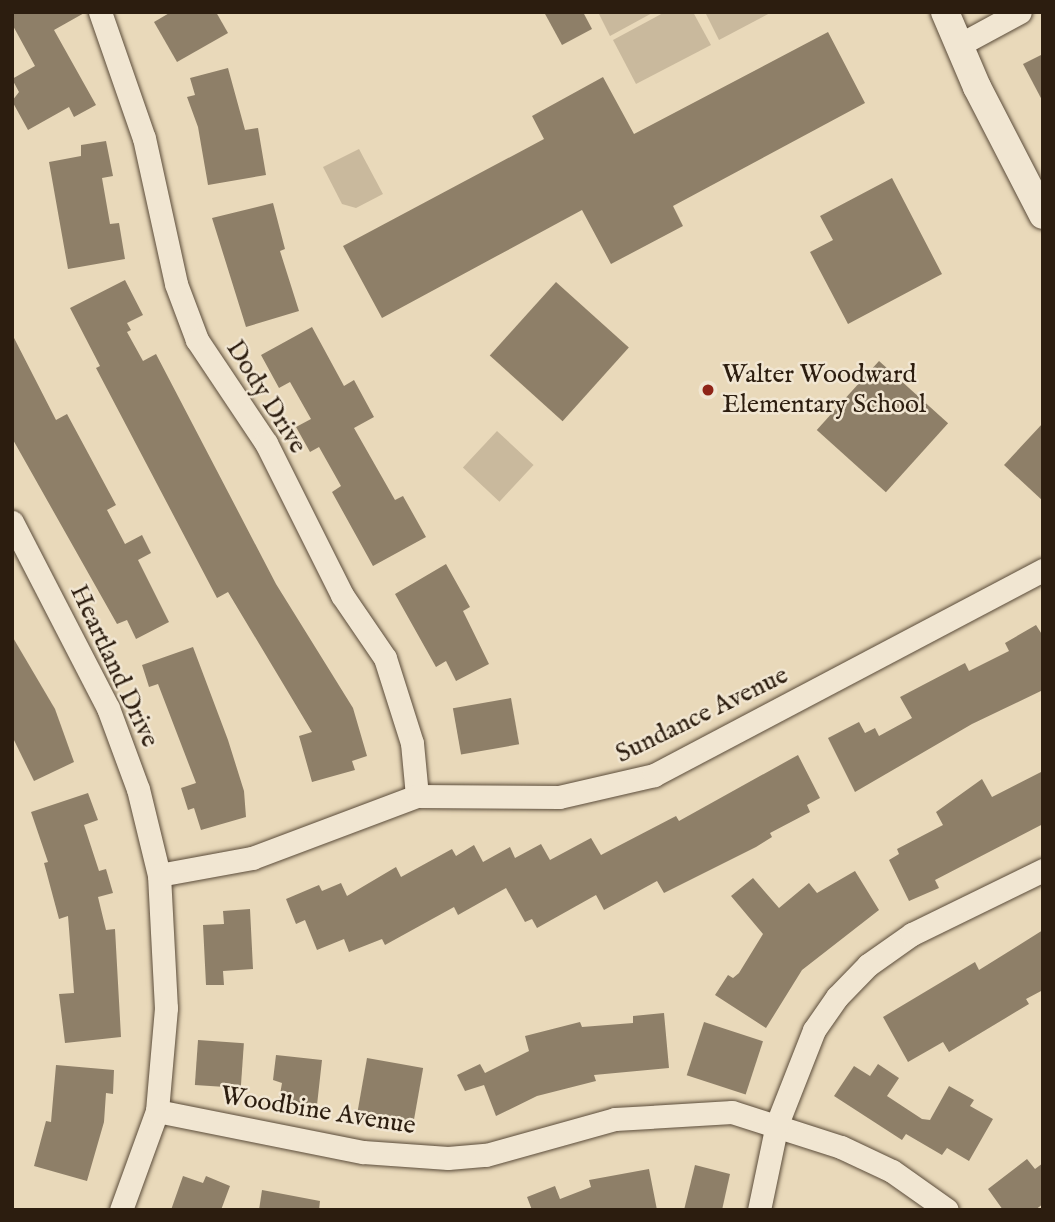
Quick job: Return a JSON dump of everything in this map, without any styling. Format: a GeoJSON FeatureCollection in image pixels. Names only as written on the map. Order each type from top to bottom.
{"type":"FeatureCollection","features":[{"type":"Feature","properties":{"kind":"street","name":"Dody Drive"},"geometry":{"type":"LineString","coordinates":[[100,12],[144,138],[176,284],[197,340],[265,443],[342,595],[385,658],[412,743],[417,796]]}},
{"type":"Feature","properties":{"kind":"street"},"geometry":{"type":"LineString","coordinates":[[945,12],[1043,215]]}},
{"type":"Feature","properties":{"kind":"street"},"geometry":{"type":"LineString","coordinates":[[959,45],[1020,12]]}},
{"type":"Feature","properties":{"kind":"street","name":"Heartland Drive"},"geometry":{"type":"LineString","coordinates":[[12,522],[108,708],[138,789],[159,875],[166,1008],[157,1111],[121,1210]]}},
{"type":"Feature","properties":{"kind":"street","name":"Sundance Avenue"},"geometry":{"type":"LineString","coordinates":[[159,875],[252,858],[417,796],[559,797],[654,775],[1043,570]]}},
{"type":"Feature","properties":{"kind":"street"},"geometry":{"type":"LineString","coordinates":[[760,1210],[777,1124],[814,1030],[837,997],[868,965],[912,934],[1043,870]]}},
{"type":"Feature","properties":{"kind":"street","name":"Woodbine Avenue"},"geometry":{"type":"LineString","coordinates":[[157,1111],[363,1152],[448,1158],[486,1155],[615,1119],[732,1112],[777,1124],[892,1171],[947,1210]]}},
{"type":"Feature","properties":{"kind":"shaded area"},"geometry":{"type":"Polygon","coordinates":[[[598,12],[654,12],[610,36],[598,12]]]}},
{"type":"Feature","properties":{"kind":"shaded area"},"geometry":{"type":"Polygon","coordinates":[[[665,12],[693,12],[711,45],[636,84],[613,40],[665,12]]]}},
{"type":"Feature","properties":{"kind":"shaded area"},"geometry":{"type":"Polygon","coordinates":[[[705,12],[772,12],[719,40],[705,12]]]}},
{"type":"Feature","properties":{"kind":"shaded area"},"geometry":{"type":"Polygon","coordinates":[[[359,149],[383,194],[356,208],[342,204],[323,167],[359,149]]]}},
{"type":"Feature","properties":{"kind":"shaded area"},"geometry":{"type":"Polygon","coordinates":[[[497,431],[534,465],[499,502],[463,468],[497,431]]]}},
{"type":"Feature","properties":{"kind":"building"},"geometry":{"type":"Polygon","coordinates":[[[12,12],[86,12],[54,30],[96,105],[74,117],[69,107],[28,130],[12,101],[19,92],[12,79],[35,66],[12,24],[12,12]]]}},
{"type":"Feature","properties":{"kind":"building"},"geometry":{"type":"Polygon","coordinates":[[[171,12],[216,12],[228,33],[177,62],[154,22],[171,12]]]}},
{"type":"Feature","properties":{"kind":"building"},"geometry":{"type":"Polygon","coordinates":[[[544,12],[583,12],[592,29],[562,45],[544,12]]]}},
{"type":"Feature","properties":{"kind":"building"},"geometry":{"type":"Polygon","coordinates":[[[828,32],[865,103],[673,206],[683,226],[611,264],[582,210],[382,318],[343,246],[544,139],[532,116],[603,77],[634,134],[828,32]]]}},
{"type":"Feature","properties":{"kind":"building"},"geometry":{"type":"Polygon","coordinates":[[[1043,54],[1043,102],[1023,64],[1043,54]]]}},
{"type":"Feature","properties":{"kind":"building"},"geometry":{"type":"Polygon","coordinates":[[[228,68],[245,130],[258,128],[266,175],[208,185],[198,127],[187,97],[195,95],[190,78],[228,68]]]}},
{"type":"Feature","properties":{"kind":"building"},"geometry":{"type":"Polygon","coordinates":[[[106,141],[113,176],[102,178],[110,224],[119,223],[125,259],[68,269],[49,162],[81,156],[81,145],[106,141]]]}},
{"type":"Feature","properties":{"kind":"building"},"geometry":{"type":"Polygon","coordinates":[[[892,178],[942,274],[848,324],[810,252],[833,240],[820,216],[892,178]]]}},
{"type":"Feature","properties":{"kind":"building"},"geometry":{"type":"Polygon","coordinates":[[[273,203],[285,249],[280,251],[299,311],[246,327],[212,218],[273,203]]]}},
{"type":"Feature","properties":{"kind":"building"},"geometry":{"type":"Polygon","coordinates":[[[125,280],[143,315],[127,323],[131,330],[127,332],[143,361],[156,354],[276,584],[353,708],[367,756],[352,761],[355,770],[312,782],[299,736],[312,732],[228,592],[217,598],[96,368],[100,366],[70,308],[125,280]]]}},
{"type":"Feature","properties":{"kind":"building"},"geometry":{"type":"Polygon","coordinates":[[[556,282],[629,348],[563,421],[490,356],[556,282]]]}},
{"type":"Feature","properties":{"kind":"building"},"geometry":{"type":"Polygon","coordinates":[[[312,327],[344,386],[354,380],[374,417],[354,428],[395,500],[403,496],[426,537],[373,566],[332,492],[341,486],[319,447],[310,452],[296,427],[311,419],[290,382],[279,388],[261,355],[312,327]]]}},
{"type":"Feature","properties":{"kind":"building"},"geometry":{"type":"Polygon","coordinates":[[[12,334],[56,420],[67,414],[116,505],[107,510],[125,544],[142,535],[151,553],[138,560],[169,622],[136,639],[127,620],[117,624],[12,438],[12,334]]]}},
{"type":"Feature","properties":{"kind":"building"},"geometry":{"type":"Polygon","coordinates":[[[879,361],[948,423],[886,492],[817,430],[879,361]]]}},
{"type":"Feature","properties":{"kind":"building"},"geometry":{"type":"Polygon","coordinates":[[[1043,423],[1043,501],[1004,465],[1043,423]]]}},
{"type":"Feature","properties":{"kind":"building"},"geometry":{"type":"Polygon","coordinates":[[[446,564],[470,607],[463,611],[489,664],[456,681],[446,661],[436,667],[395,594],[446,564]]]}},
{"type":"Feature","properties":{"kind":"building"},"geometry":{"type":"Polygon","coordinates":[[[1036,625],[1043,636],[1043,690],[972,724],[855,792],[828,738],[859,722],[865,733],[875,728],[879,736],[912,718],[900,697],[965,663],[969,671],[1009,651],[1005,643],[1036,625]]]}},
{"type":"Feature","properties":{"kind":"building"},"geometry":{"type":"Polygon","coordinates":[[[12,636],[55,709],[74,762],[34,781],[12,736],[12,636]]]}},
{"type":"Feature","properties":{"kind":"building"},"geometry":{"type":"Polygon","coordinates":[[[193,647],[244,791],[246,817],[201,830],[194,808],[188,810],[181,788],[196,783],[158,684],[149,687],[142,665],[193,647]]]}},
{"type":"Feature","properties":{"kind":"building"},"geometry":{"type":"Polygon","coordinates":[[[511,698],[519,744],[461,755],[453,708],[511,698]]]}},
{"type":"Feature","properties":{"kind":"building"},"geometry":{"type":"Polygon","coordinates":[[[798,755],[820,798],[807,805],[810,812],[770,833],[772,837],[756,847],[664,893],[657,881],[604,910],[596,895],[537,928],[532,919],[525,922],[506,888],[458,915],[454,907],[385,945],[382,939],[349,952],[344,939],[317,950],[305,920],[296,924],[286,899],[319,885],[322,891],[341,883],[347,896],[396,867],[401,877],[452,849],[456,856],[474,845],[483,862],[510,847],[515,858],[541,844],[550,860],[591,838],[601,855],[676,816],[679,821],[798,755]]]}},
{"type":"Feature","properties":{"kind":"building"},"geometry":{"type":"Polygon","coordinates":[[[1043,771],[1043,824],[935,880],[939,888],[909,901],[889,860],[899,854],[897,849],[943,825],[936,812],[982,779],[992,797],[1043,771]]]}},
{"type":"Feature","properties":{"kind":"building"},"geometry":{"type":"Polygon","coordinates":[[[88,793],[98,820],[84,825],[99,871],[106,869],[113,893],[98,897],[106,930],[115,929],[121,1037],[65,1043],[59,994],[74,993],[68,916],[59,919],[44,863],[48,862],[31,812],[88,793]]]}},
{"type":"Feature","properties":{"kind":"building"},"geometry":{"type":"Polygon","coordinates":[[[855,871],[879,910],[802,970],[766,1028],[715,995],[728,975],[733,978],[739,973],[763,934],[731,896],[753,878],[779,908],[809,883],[817,893],[855,871]]]}},
{"type":"Feature","properties":{"kind":"building"},"geometry":{"type":"Polygon","coordinates":[[[250,909],[253,969],[223,971],[224,985],[206,985],[203,925],[224,924],[223,911],[250,909]]]}},
{"type":"Feature","properties":{"kind":"building"},"geometry":{"type":"Polygon","coordinates":[[[1043,930],[1043,990],[1026,999],[1029,1004],[949,1052],[943,1042],[908,1062],[883,1017],[975,962],[979,970],[1043,930]]]}},
{"type":"Feature","properties":{"kind":"building"},"geometry":{"type":"Polygon","coordinates":[[[664,1013],[669,1068],[594,1075],[596,1081],[537,1096],[496,1116],[484,1085],[465,1091],[457,1075],[480,1064],[485,1073],[529,1051],[525,1036],[580,1022],[582,1027],[633,1023],[633,1016],[664,1013]]]}},
{"type":"Feature","properties":{"kind":"building"},"geometry":{"type":"Polygon","coordinates":[[[704,1022],[763,1041],[746,1094],[687,1075],[704,1022]]]}},
{"type":"Feature","properties":{"kind":"building"},"geometry":{"type":"Polygon","coordinates":[[[198,1040],[244,1043],[241,1088],[195,1085],[198,1040]]]}},
{"type":"Feature","properties":{"kind":"building"},"geometry":{"type":"Polygon","coordinates":[[[276,1055],[322,1060],[317,1105],[279,1100],[282,1083],[273,1080],[276,1055]]]}},
{"type":"Feature","properties":{"kind":"building"},"geometry":{"type":"Polygon","coordinates":[[[367,1058],[423,1068],[414,1122],[357,1112],[367,1058]]]}},
{"type":"Feature","properties":{"kind":"building"},"geometry":{"type":"Polygon","coordinates":[[[878,1064],[899,1078],[887,1096],[922,1119],[930,1120],[949,1086],[974,1100],[970,1106],[993,1119],[969,1161],[947,1148],[942,1155],[906,1134],[902,1140],[834,1096],[854,1066],[870,1076],[878,1064]]]}},
{"type":"Feature","properties":{"kind":"building"},"geometry":{"type":"Polygon","coordinates":[[[56,1065],[114,1070],[113,1094],[106,1093],[104,1122],[87,1181],[34,1166],[46,1121],[51,1122],[56,1065]]]}},
{"type":"Feature","properties":{"kind":"building"},"geometry":{"type":"Polygon","coordinates":[[[1027,1159],[1035,1169],[1043,1163],[1043,1204],[1035,1210],[1003,1210],[988,1189],[1027,1159]]]}},
{"type":"Feature","properties":{"kind":"building"},"geometry":{"type":"Polygon","coordinates":[[[695,1165],[730,1174],[722,1210],[684,1210],[695,1165]]]}},
{"type":"Feature","properties":{"kind":"building"},"geometry":{"type":"Polygon","coordinates":[[[649,1169],[657,1210],[532,1210],[527,1197],[555,1186],[560,1199],[591,1187],[589,1180],[649,1169]]]}},
{"type":"Feature","properties":{"kind":"building"},"geometry":{"type":"Polygon","coordinates":[[[183,1176],[203,1183],[206,1176],[230,1186],[221,1210],[171,1210],[183,1176]]]}},
{"type":"Feature","properties":{"kind":"building"},"geometry":{"type":"Polygon","coordinates":[[[262,1190],[320,1201],[319,1210],[259,1210],[262,1190]]]}},
{"type":"Feature","properties":{"kind":"place","name":"Walter Woodward Elementary School"},"geometry":{"type":"Point","coordinates":[708,390]}}]}
